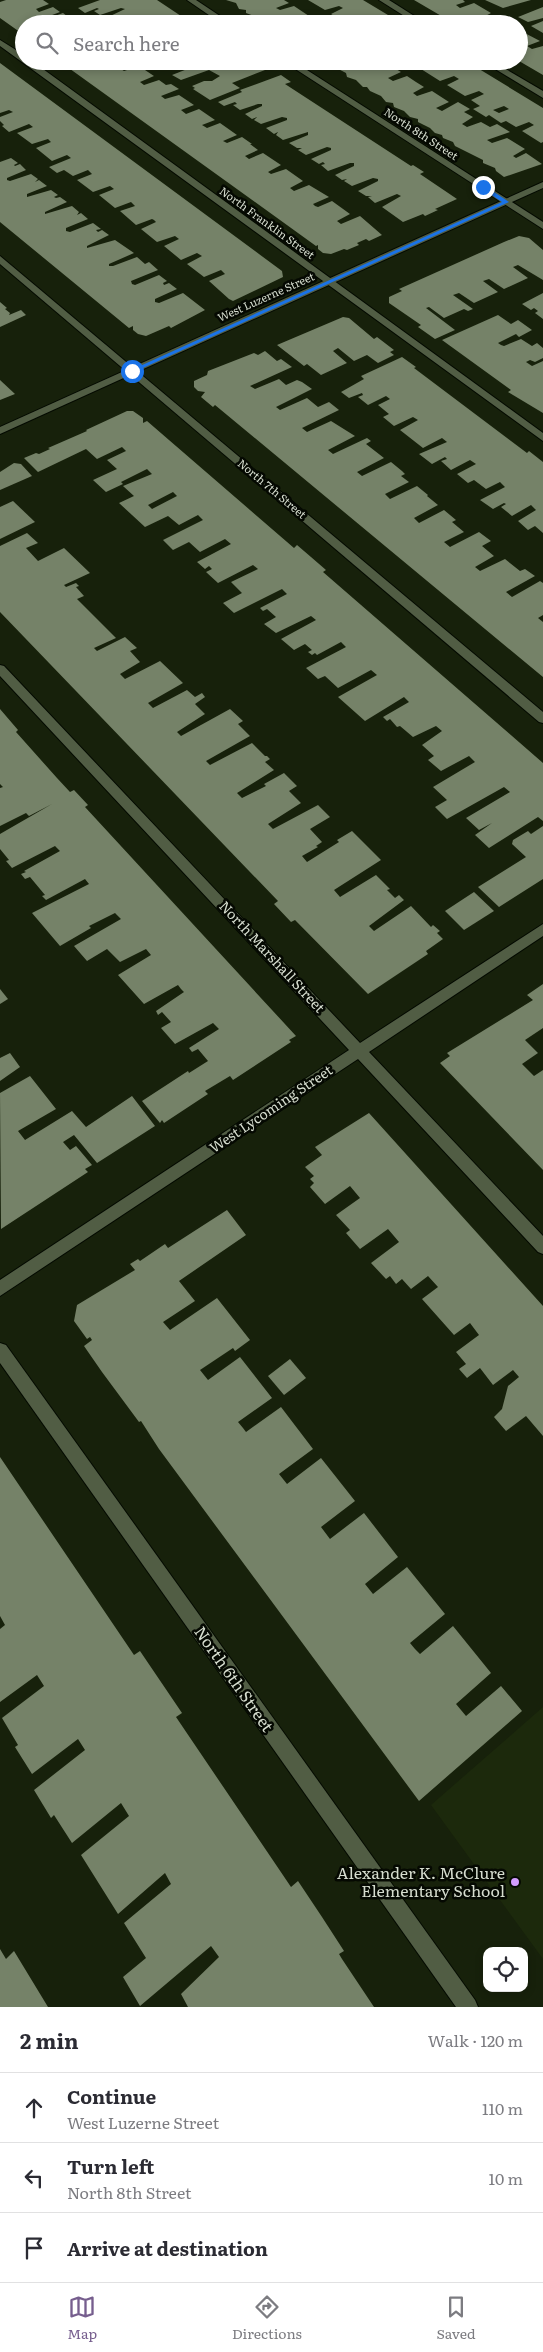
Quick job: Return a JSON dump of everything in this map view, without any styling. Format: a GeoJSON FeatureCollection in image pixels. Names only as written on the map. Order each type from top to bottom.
{"type":"FeatureCollection","features":[{"type":"Feature","properties":{"kind":"street"},"geometry":{"type":"LineString","coordinates":[[192,0],[214,15]]}},
{"type":"Feature","properties":{"kind":"street"},"geometry":{"type":"LineString","coordinates":[[383,0],[408,15]]}},
{"type":"Feature","properties":{"kind":"street","name":"North Franklin Street"},"geometry":{"type":"LineString","coordinates":[[0,42],[15,53]]}},
{"type":"Feature","properties":{"kind":"street","name":"North Franklin Street"},"geometry":{"type":"LineString","coordinates":[[39,70],[543,438]]}},
{"type":"Feature","properties":{"kind":"street","name":"North 8th Street"},"geometry":{"type":"LineString","coordinates":[[301,70],[543,226]]}},
{"type":"Feature","properties":{"kind":"street"},"geometry":{"type":"LineString","coordinates":[[501,70],[543,95]]}},
{"type":"Feature","properties":{"kind":"street","name":"West Luzerne Street"},"geometry":{"type":"LineString","coordinates":[[0,431],[543,186]]}},
{"type":"Feature","properties":{"kind":"street","name":"North 7th Street"},"geometry":{"type":"LineString","coordinates":[[0,259],[543,719]]}},
{"type":"Feature","properties":{"kind":"street","name":"North Marshall Street"},"geometry":{"type":"LineString","coordinates":[[0,669],[360,1050],[543,1247]]}},
{"type":"Feature","properties":{"kind":"street","name":"West Lycoming Street"},"geometry":{"type":"LineString","coordinates":[[0,1289],[543,929]]}},
{"type":"Feature","properties":{"kind":"street","name":"North 6th Street"},"geometry":{"type":"LineString","coordinates":[[0,1350],[468,2007]]}},
{"type":"Feature","properties":{"kind":"shaded area","name":"Alexander K. McClure Elementary School"},"geometry":{"type":"Polygon","coordinates":[[[543,1707],[543,1959],[431,1805],[543,1707]]]}},
{"type":"Feature","properties":{"kind":"building"},"geometry":{"type":"Polygon","coordinates":[[[6,0],[43,0],[49,4],[36,9],[39,12],[53,7],[60,12],[52,15],[15,15],[15,29],[0,18],[0,2],[6,0]]]}},
{"type":"Feature","properties":{"kind":"building"},"geometry":{"type":"Polygon","coordinates":[[[100,0],[157,0],[180,15],[112,15],[125,9],[121,8],[100,15],[94,11],[99,9],[97,8],[85,13],[78,8],[100,0]]]}},
{"type":"Feature","properties":{"kind":"building"},"geometry":{"type":"Polygon","coordinates":[[[226,0],[284,0],[289,3],[276,8],[280,10],[294,6],[308,15],[252,15],[246,13],[246,10],[239,9],[236,3],[226,0]]]}},
{"type":"Feature","properties":{"kind":"building"},"geometry":{"type":"Polygon","coordinates":[[[308,0],[363,0],[388,15],[331,14],[343,8],[339,6],[325,10],[308,0]]]}},
{"type":"Feature","properties":{"kind":"building"},"geometry":{"type":"Polygon","coordinates":[[[414,0],[463,0],[465,2],[456,5],[460,8],[474,3],[491,13],[487,15],[440,15],[414,0]]]}},
{"type":"Feature","properties":{"kind":"building"},"geometry":{"type":"Polygon","coordinates":[[[485,0],[531,0],[503,8],[485,0]]]}},
{"type":"Feature","properties":{"kind":"building"},"geometry":{"type":"Polygon","coordinates":[[[543,7],[543,18],[528,22],[528,15],[523,15],[543,7]]]}},
{"type":"Feature","properties":{"kind":"building"},"geometry":{"type":"Polygon","coordinates":[[[543,21],[543,33],[531,26],[543,21]]]}},
{"type":"Feature","properties":{"kind":"building"},"geometry":{"type":"Polygon","coordinates":[[[528,35],[540,41],[528,46],[528,35]]]}},
{"type":"Feature","properties":{"kind":"building"},"geometry":{"type":"Polygon","coordinates":[[[543,46],[543,75],[528,66],[528,47],[532,49],[543,46]]]}},
{"type":"Feature","properties":{"kind":"building"},"geometry":{"type":"Polygon","coordinates":[[[0,63],[282,271],[283,277],[233,301],[209,281],[225,274],[221,270],[204,277],[187,264],[202,256],[197,253],[181,260],[164,246],[179,239],[175,236],[157,242],[141,229],[156,222],[154,220],[136,225],[120,211],[135,206],[131,202],[115,208],[99,195],[114,189],[110,186],[93,192],[77,180],[92,174],[88,170],[73,176],[64,170],[57,173],[49,167],[71,158],[67,155],[52,161],[36,148],[51,142],[48,139],[32,144],[17,133],[33,127],[29,124],[9,132],[2,126],[4,125],[0,121],[0,117],[13,112],[9,110],[0,113],[0,63]]]}},
{"type":"Feature","properties":{"kind":"building"},"geometry":{"type":"Polygon","coordinates":[[[72,70],[145,70],[154,76],[140,82],[144,85],[159,80],[166,85],[171,84],[179,89],[161,96],[165,99],[179,95],[194,105],[181,110],[186,114],[199,109],[215,120],[202,125],[207,128],[220,123],[237,135],[223,141],[227,143],[242,137],[258,150],[245,156],[249,159],[263,153],[281,165],[268,172],[271,174],[286,169],[303,181],[290,188],[294,191],[309,185],[329,197],[313,204],[315,206],[318,207],[332,201],[350,214],[337,221],[341,224],[360,216],[382,235],[369,241],[366,239],[357,243],[359,245],[347,250],[344,249],[331,254],[323,253],[318,249],[318,245],[316,246],[72,70]]]}},
{"type":"Feature","properties":{"kind":"building"},"geometry":{"type":"Polygon","coordinates":[[[185,70],[209,70],[181,80],[172,75],[185,70]]]}},
{"type":"Feature","properties":{"kind":"building"},"geometry":{"type":"Polygon","coordinates":[[[209,70],[265,70],[232,83],[240,88],[210,100],[193,89],[195,88],[192,86],[204,81],[212,81],[220,76],[209,70]]]}},
{"type":"Feature","properties":{"kind":"building"},"geometry":{"type":"Polygon","coordinates":[[[340,70],[398,70],[401,72],[388,78],[393,81],[407,76],[424,87],[413,93],[417,96],[432,91],[449,102],[436,108],[442,111],[458,102],[470,109],[464,112],[473,117],[462,124],[467,127],[481,122],[490,127],[497,124],[510,132],[487,140],[492,143],[507,138],[525,149],[513,156],[516,158],[526,153],[542,164],[504,177],[495,168],[483,163],[483,160],[455,146],[453,142],[418,122],[418,119],[410,117],[404,111],[394,107],[393,103],[386,102],[381,96],[370,91],[367,87],[363,87],[356,80],[347,77],[346,73],[340,70]]]}},
{"type":"Feature","properties":{"kind":"building"},"geometry":{"type":"Polygon","coordinates":[[[423,70],[481,70],[543,108],[543,142],[541,143],[522,131],[534,125],[529,122],[516,127],[506,121],[501,123],[489,115],[486,117],[473,109],[480,106],[471,100],[484,94],[479,91],[465,96],[447,85],[459,79],[454,76],[440,81],[423,70]],[[504,106],[493,110],[499,113],[509,109],[504,106]]]}},
{"type":"Feature","properties":{"kind":"building"},"geometry":{"type":"Polygon","coordinates":[[[281,75],[291,82],[285,84],[411,166],[413,165],[424,172],[420,174],[457,199],[425,216],[423,214],[403,222],[382,207],[401,196],[397,194],[375,203],[368,197],[372,196],[366,196],[358,191],[378,181],[378,179],[373,178],[352,186],[344,181],[347,179],[342,180],[335,175],[354,166],[354,163],[328,171],[321,165],[325,164],[323,162],[319,164],[311,159],[331,150],[331,148],[327,147],[306,155],[298,150],[302,148],[297,148],[289,143],[308,135],[308,132],[283,140],[276,135],[278,132],[274,134],[266,128],[287,120],[287,118],[282,117],[261,124],[254,120],[257,117],[252,119],[245,114],[262,106],[262,104],[240,110],[233,105],[237,104],[235,102],[224,106],[218,102],[242,92],[240,90],[281,75]]]}},
{"type":"Feature","properties":{"kind":"building"},"geometry":{"type":"Polygon","coordinates":[[[11,158],[18,163],[15,166],[20,164],[26,170],[7,178],[7,180],[10,181],[31,174],[38,179],[35,182],[39,180],[47,186],[27,194],[27,197],[51,190],[58,195],[54,197],[60,197],[67,202],[45,212],[45,214],[72,206],[79,212],[77,215],[81,213],[88,219],[66,228],[66,231],[70,232],[93,223],[101,229],[96,230],[98,232],[102,230],[109,235],[87,246],[87,248],[115,240],[134,253],[109,264],[109,266],[137,257],[145,264],[149,262],[158,270],[131,281],[132,284],[135,285],[159,275],[167,281],[163,283],[164,285],[169,283],[177,289],[155,299],[155,302],[159,303],[183,293],[205,310],[171,328],[169,326],[146,336],[138,334],[133,330],[133,326],[129,328],[0,222],[0,162],[11,158]]]}},
{"type":"Feature","properties":{"kind":"building"},"geometry":{"type":"Polygon","coordinates":[[[519,236],[529,238],[543,250],[543,280],[518,265],[513,267],[528,278],[504,289],[489,279],[483,281],[498,292],[474,303],[459,293],[453,295],[473,309],[468,311],[464,309],[444,318],[429,307],[426,308],[455,330],[435,339],[418,327],[421,325],[389,303],[389,297],[402,291],[399,289],[519,236]]]}},
{"type":"Feature","properties":{"kind":"building"},"geometry":{"type":"Polygon","coordinates":[[[543,293],[543,319],[535,313],[538,311],[534,308],[531,310],[522,304],[543,293]]]}},
{"type":"Feature","properties":{"kind":"building"},"geometry":{"type":"Polygon","coordinates":[[[0,302],[7,308],[5,309],[10,313],[9,315],[21,310],[26,315],[0,327],[0,302]]]}},
{"type":"Feature","properties":{"kind":"building"},"geometry":{"type":"Polygon","coordinates":[[[498,315],[511,324],[518,320],[532,330],[519,337],[516,334],[498,343],[504,346],[521,339],[532,346],[537,343],[543,348],[543,358],[535,362],[530,360],[526,362],[532,366],[543,361],[543,413],[508,392],[511,390],[442,340],[498,315]]]}},
{"type":"Feature","properties":{"kind":"building"},"geometry":{"type":"Polygon","coordinates":[[[343,317],[349,318],[374,339],[377,337],[394,350],[390,352],[394,355],[378,363],[367,355],[354,361],[338,348],[333,351],[347,363],[321,375],[307,364],[304,366],[277,345],[343,317]]]}},
{"type":"Feature","properties":{"kind":"building"},"geometry":{"type":"Polygon","coordinates":[[[265,351],[277,361],[281,359],[292,367],[250,386],[255,389],[279,379],[286,385],[297,380],[302,382],[312,389],[276,407],[280,410],[307,398],[318,407],[329,402],[339,410],[302,428],[307,432],[331,421],[355,436],[328,450],[333,454],[367,438],[371,441],[366,444],[384,458],[357,472],[362,476],[391,462],[405,474],[401,476],[409,482],[385,494],[390,499],[417,486],[438,505],[414,518],[419,523],[444,510],[456,520],[452,522],[464,532],[444,542],[450,547],[479,532],[491,541],[482,546],[494,556],[475,567],[480,571],[505,559],[520,571],[525,569],[535,576],[506,592],[512,597],[540,581],[543,583],[543,615],[538,618],[543,622],[543,677],[215,405],[213,407],[201,397],[205,392],[198,391],[194,387],[194,381],[207,375],[208,371],[254,353],[258,355],[265,351]]]}},
{"type":"Feature","properties":{"kind":"building"},"geometry":{"type":"Polygon","coordinates":[[[402,357],[527,453],[529,451],[543,462],[543,533],[535,526],[528,530],[518,521],[536,510],[531,505],[512,516],[501,507],[506,504],[504,503],[493,509],[480,500],[505,487],[500,482],[486,489],[474,480],[468,483],[457,474],[476,464],[470,460],[451,470],[441,461],[447,459],[445,457],[432,464],[419,454],[447,442],[442,438],[423,448],[400,430],[418,420],[413,417],[394,426],[383,417],[389,414],[378,405],[390,399],[386,396],[368,405],[358,397],[363,395],[362,393],[349,398],[341,392],[364,379],[361,376],[402,357]]]}},
{"type":"Feature","properties":{"kind":"building"},"geometry":{"type":"Polygon","coordinates":[[[0,380],[15,394],[0,400],[0,380]]]}},
{"type":"Feature","properties":{"kind":"building"},"geometry":{"type":"Polygon","coordinates":[[[127,411],[133,411],[143,418],[143,423],[147,421],[294,548],[297,545],[326,570],[323,572],[543,763],[543,821],[538,817],[489,848],[475,835],[492,823],[479,830],[466,818],[510,792],[504,787],[447,819],[435,807],[447,800],[433,787],[475,762],[469,756],[441,771],[428,760],[434,756],[422,745],[442,731],[436,726],[413,737],[400,726],[397,727],[390,719],[387,721],[383,717],[409,702],[404,697],[365,721],[338,697],[377,675],[371,670],[338,688],[325,676],[318,679],[306,668],[346,647],[341,642],[317,655],[315,653],[312,655],[308,652],[312,650],[305,644],[294,650],[281,639],[316,620],[311,616],[276,633],[264,624],[276,617],[267,609],[263,611],[260,608],[287,594],[282,589],[234,613],[223,603],[242,593],[231,582],[258,569],[253,565],[218,583],[206,572],[212,569],[209,566],[205,569],[197,562],[231,544],[225,539],[200,552],[189,542],[173,550],[163,540],[203,520],[198,515],[179,525],[168,516],[145,527],[119,503],[134,496],[123,486],[152,474],[147,469],[106,492],[93,480],[117,469],[107,460],[126,451],[122,447],[97,459],[86,449],[38,472],[24,458],[36,453],[39,454],[127,411]],[[173,492],[148,505],[152,509],[177,496],[173,492]]]}},
{"type":"Feature","properties":{"kind":"building"},"geometry":{"type":"Polygon","coordinates":[[[14,463],[21,464],[32,476],[0,490],[0,472],[14,463]]]}},
{"type":"Feature","properties":{"kind":"building"},"geometry":{"type":"Polygon","coordinates":[[[13,501],[35,522],[0,539],[0,507],[13,501]]]}},
{"type":"Feature","properties":{"kind":"building"},"geometry":{"type":"Polygon","coordinates":[[[27,533],[38,543],[26,548],[38,561],[64,548],[90,573],[64,585],[66,587],[76,583],[79,586],[76,587],[84,596],[77,599],[116,638],[94,648],[97,651],[125,637],[137,648],[130,651],[140,662],[120,674],[125,679],[160,661],[183,683],[148,703],[153,708],[187,690],[195,697],[202,693],[205,697],[195,704],[205,714],[177,732],[181,736],[230,709],[243,721],[238,724],[250,736],[206,761],[210,765],[252,743],[267,756],[270,759],[265,762],[274,770],[237,793],[242,798],[266,786],[264,784],[284,773],[297,786],[289,791],[301,803],[268,824],[273,829],[318,805],[330,817],[310,829],[322,842],[316,846],[318,847],[302,856],[307,862],[339,842],[337,840],[352,831],[381,860],[334,890],[340,897],[376,875],[390,889],[387,890],[395,898],[399,895],[404,900],[369,926],[374,931],[411,906],[431,927],[433,925],[440,931],[437,933],[443,939],[426,951],[428,954],[368,994],[295,920],[291,922],[274,904],[278,901],[0,612],[0,546],[27,533]]]}},
{"type":"Feature","properties":{"kind":"building"},"geometry":{"type":"Polygon","coordinates":[[[0,709],[18,730],[16,732],[57,778],[70,792],[74,790],[88,805],[85,807],[296,1036],[289,1040],[291,1042],[233,1080],[230,1076],[205,1091],[208,1094],[164,1123],[162,1120],[160,1123],[142,1101],[188,1071],[189,1073],[208,1061],[198,1049],[192,1052],[189,1048],[219,1029],[213,1023],[175,1044],[161,1028],[171,1022],[162,1012],[158,1015],[156,1011],[184,992],[178,985],[144,1004],[118,975],[151,955],[146,949],[120,962],[107,949],[87,961],[74,946],[121,919],[115,913],[89,926],[91,928],[60,946],[32,913],[89,884],[85,879],[46,900],[42,896],[45,895],[30,877],[25,879],[21,874],[26,872],[24,871],[60,851],[55,846],[12,868],[6,861],[9,860],[0,849],[0,834],[52,804],[29,816],[26,813],[0,826],[0,788],[3,787],[0,784],[0,709]]]}},
{"type":"Feature","properties":{"kind":"building"},"geometry":{"type":"Polygon","coordinates":[[[543,826],[543,879],[499,907],[478,887],[526,857],[512,844],[513,840],[528,831],[531,834],[543,826]]]}},
{"type":"Feature","properties":{"kind":"building"},"geometry":{"type":"Polygon","coordinates":[[[474,892],[494,911],[464,930],[445,911],[474,892]]]}},
{"type":"Feature","properties":{"kind":"building"},"geometry":{"type":"Polygon","coordinates":[[[543,984],[543,1028],[525,1040],[538,1053],[522,1064],[534,1076],[543,1070],[543,1170],[440,1063],[450,1056],[447,1053],[533,1000],[527,995],[543,984]]]}},
{"type":"Feature","properties":{"kind":"building"},"geometry":{"type":"Polygon","coordinates":[[[0,989],[8,999],[0,1004],[0,989]]]}},
{"type":"Feature","properties":{"kind":"building"},"geometry":{"type":"Polygon","coordinates":[[[10,1053],[20,1067],[0,1081],[0,1058],[10,1053]]]}},
{"type":"Feature","properties":{"kind":"building"},"geometry":{"type":"Polygon","coordinates":[[[30,1076],[56,1109],[18,1131],[25,1140],[72,1111],[86,1127],[132,1096],[155,1126],[97,1163],[74,1135],[63,1142],[70,1150],[76,1146],[92,1165],[85,1169],[88,1172],[1,1229],[0,1093],[30,1076]]]}},
{"type":"Feature","properties":{"kind":"building"},"geometry":{"type":"Polygon","coordinates":[[[369,1113],[543,1306],[543,1436],[526,1416],[506,1431],[494,1417],[502,1409],[508,1386],[519,1377],[513,1370],[493,1385],[480,1368],[467,1378],[459,1369],[466,1364],[456,1352],[479,1335],[470,1323],[454,1335],[422,1299],[438,1287],[428,1276],[411,1289],[402,1279],[396,1284],[390,1276],[386,1279],[371,1263],[399,1242],[388,1229],[360,1249],[346,1233],[350,1230],[336,1215],[360,1198],[350,1186],[325,1204],[310,1187],[314,1183],[310,1179],[314,1176],[305,1167],[322,1155],[315,1147],[369,1113]]]}},
{"type":"Feature","properties":{"kind":"building"},"geometry":{"type":"Polygon","coordinates":[[[227,1210],[246,1235],[179,1281],[195,1301],[163,1322],[170,1330],[217,1298],[250,1340],[235,1351],[233,1348],[200,1370],[208,1380],[240,1357],[272,1398],[238,1422],[246,1432],[281,1407],[313,1449],[279,1474],[287,1484],[321,1458],[355,1501],[321,1527],[330,1539],[364,1513],[398,1557],[365,1584],[373,1594],[407,1567],[445,1614],[410,1643],[420,1654],[453,1626],[491,1673],[456,1704],[466,1716],[501,1686],[522,1711],[419,1801],[159,1449],[141,1421],[139,1422],[102,1372],[84,1346],[92,1340],[90,1337],[87,1339],[74,1321],[77,1305],[135,1270],[130,1264],[138,1259],[140,1261],[165,1244],[168,1248],[227,1210]]]}},
{"type":"Feature","properties":{"kind":"building"},"geometry":{"type":"Polygon","coordinates":[[[290,1359],[306,1378],[284,1395],[268,1376],[290,1359]]]}},
{"type":"Feature","properties":{"kind":"building"},"geometry":{"type":"Polygon","coordinates":[[[0,1457],[134,1655],[140,1651],[182,1713],[176,1717],[291,1887],[298,1881],[344,1951],[339,1954],[374,2007],[188,2007],[181,1994],[219,1957],[211,1946],[140,2006],[123,1977],[146,1958],[124,1923],[171,1884],[165,1873],[118,1914],[81,1855],[129,1816],[121,1803],[72,1843],[54,1815],[51,1818],[34,1790],[85,1750],[78,1739],[32,1774],[15,1747],[18,1745],[2,1718],[44,1686],[37,1675],[0,1702],[0,1629],[5,1625],[0,1616],[0,1457]]]}},
{"type":"Feature","properties":{"kind":"building"},"geometry":{"type":"Polygon","coordinates":[[[0,1949],[6,1959],[14,1951],[48,2007],[0,2007],[0,1949]]]}},
{"type":"Feature","properties":{"kind":"place","name":"Alexander K. McClure Elementary School"},"geometry":{"type":"Point","coordinates":[515,1882]}},
{"type":"Feature","properties":{"kind":"route"},"geometry":{"type":"LineString","coordinates":[[132,371],[506,202],[483,187]]}}]}
